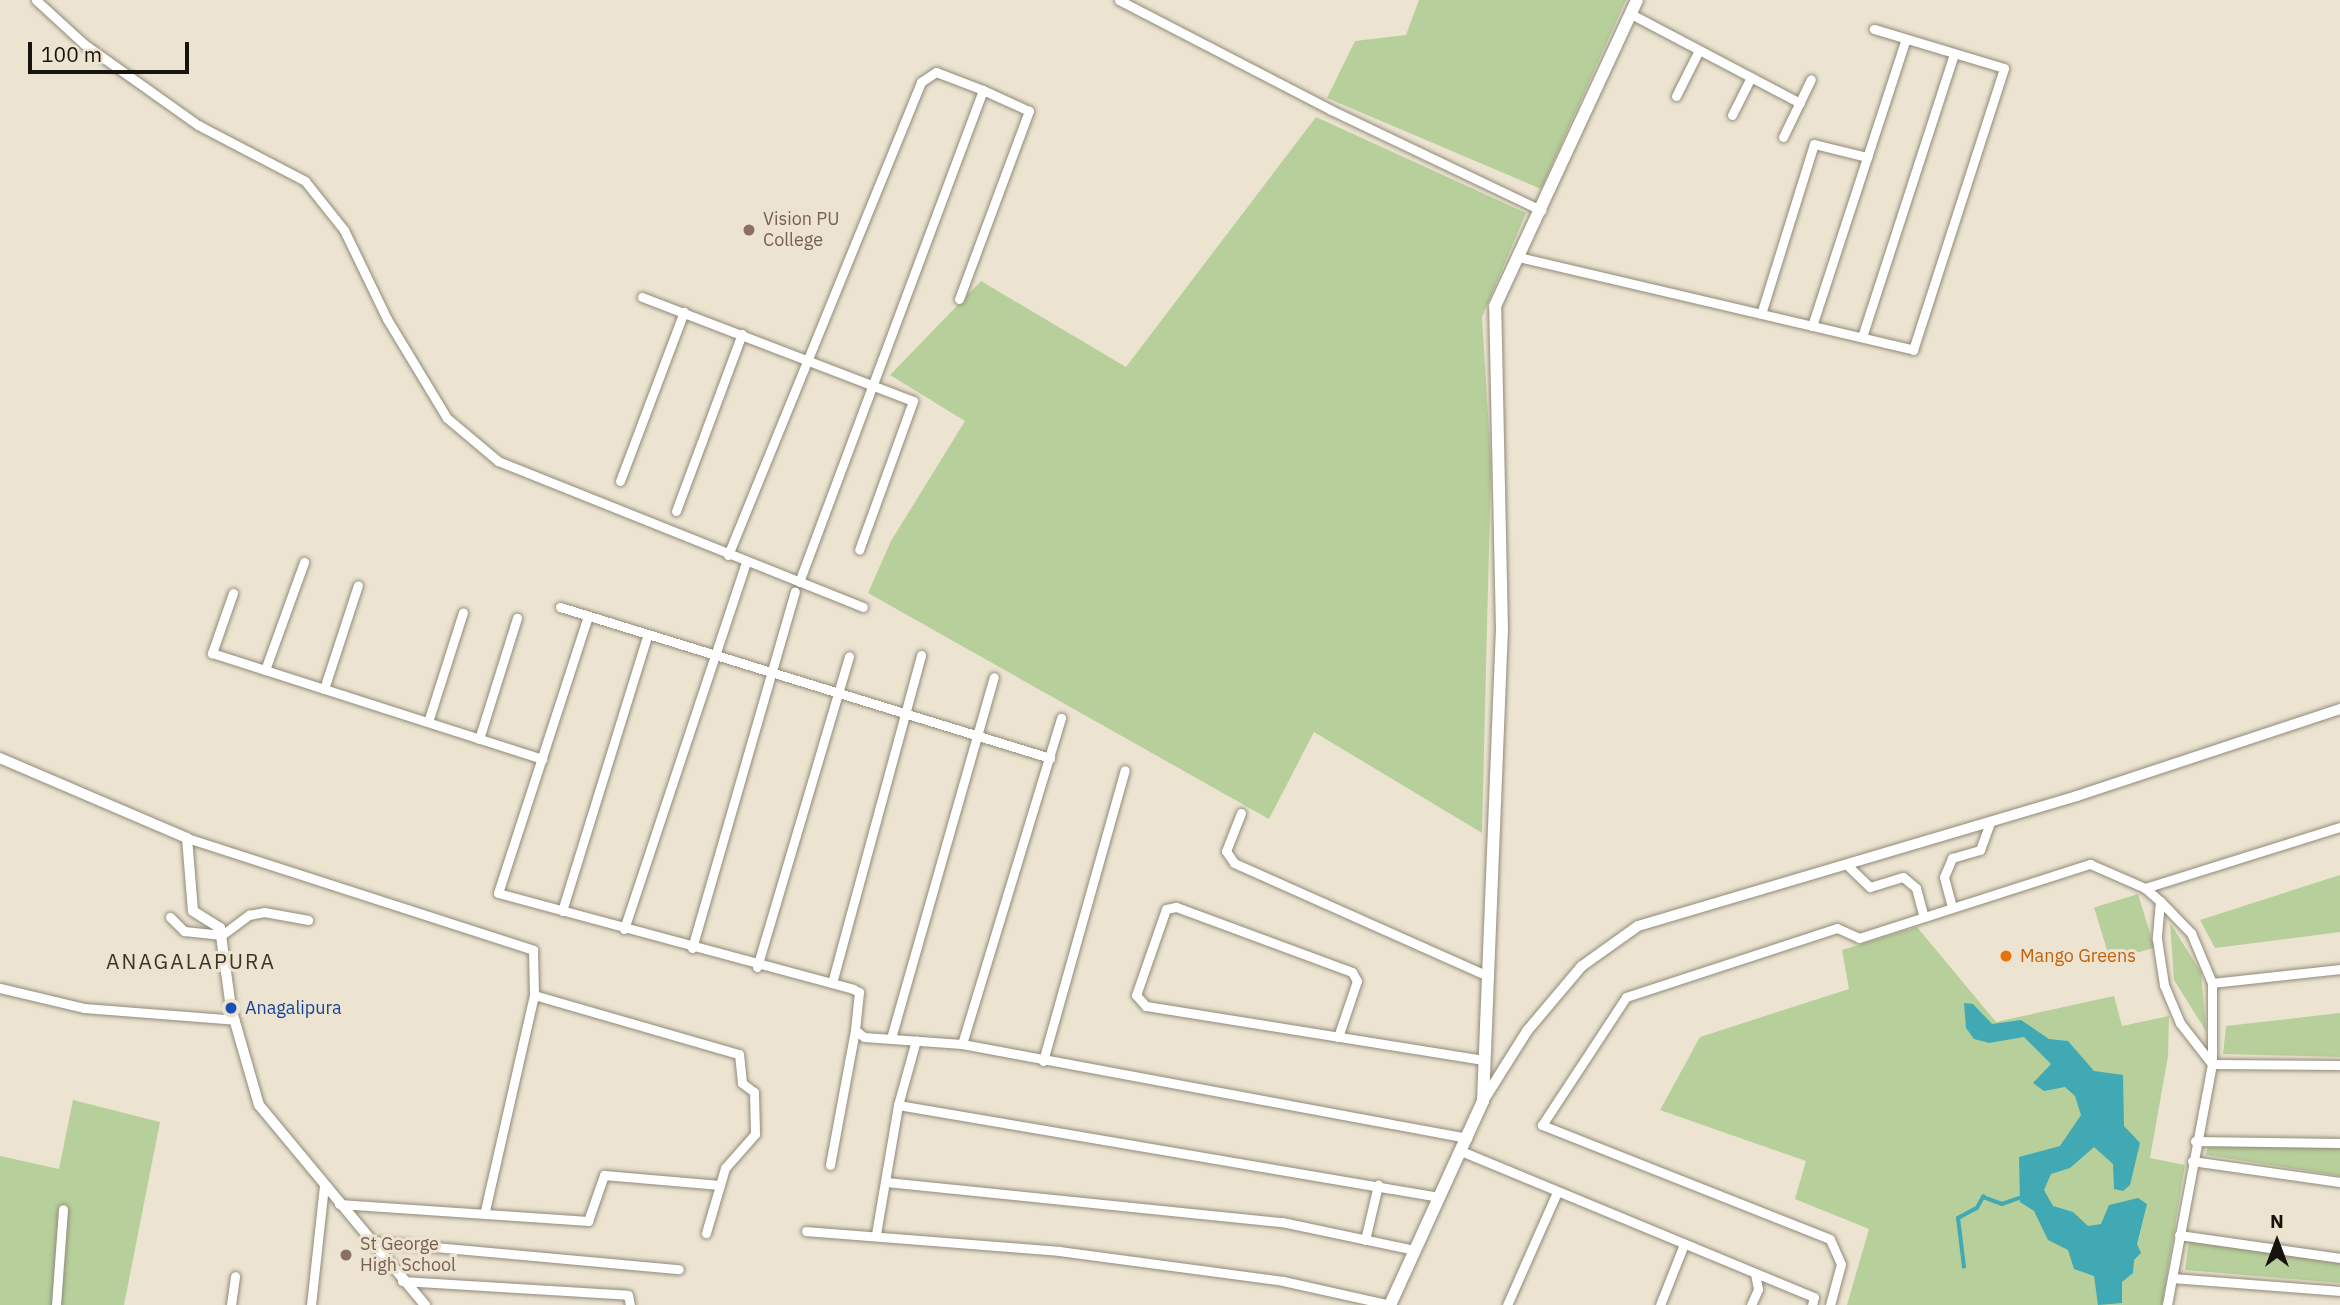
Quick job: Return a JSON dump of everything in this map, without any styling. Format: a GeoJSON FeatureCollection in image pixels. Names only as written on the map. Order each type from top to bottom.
{"type":"FeatureCollection","features":[{"type":"Feature","properties":{"kind":"main road"},"geometry":{"type":"LineString","coordinates":[[1391,1305],[1483,1101],[1502,631],[1494,306],[1637,0]]}},
{"type":"Feature","properties":{"kind":"street"},"geometry":{"type":"LineString","coordinates":[[36,0],[84,44],[198,125],[305,181],[344,230],[387,319],[447,418],[498,461],[746,562],[797,587],[863,607]]}},
{"type":"Feature","properties":{"kind":"street"},"geometry":{"type":"LineString","coordinates":[[1119,0],[1148,12],[1331,110],[1541,210]]}},
{"type":"Feature","properties":{"kind":"street"},"geometry":{"type":"LineString","coordinates":[[1148,12],[1152,0]]}},
{"type":"Feature","properties":{"kind":"street"},"geometry":{"type":"LineString","coordinates":[[1631,14],[1800,103]]}},
{"type":"Feature","properties":{"kind":"street"},"geometry":{"type":"LineString","coordinates":[[1518,257],[1913,350],[1973,173],[2004,68],[1874,29]]}},
{"type":"Feature","properties":{"kind":"street"},"geometry":{"type":"LineString","coordinates":[[1812,326],[1906,39]]}},
{"type":"Feature","properties":{"kind":"street"},"geometry":{"type":"LineString","coordinates":[[1676,96],[1699,50]]}},
{"type":"Feature","properties":{"kind":"street"},"geometry":{"type":"LineString","coordinates":[[1862,337],[1955,54]]}},
{"type":"Feature","properties":{"kind":"street"},"geometry":{"type":"LineString","coordinates":[[728,555],[921,82],[936,72],[1029,111],[959,299]]}},
{"type":"Feature","properties":{"kind":"street"},"geometry":{"type":"LineString","coordinates":[[1732,115],[1751,77]]}},
{"type":"Feature","properties":{"kind":"street"},"geometry":{"type":"LineString","coordinates":[[1783,137],[1811,79]]}},
{"type":"Feature","properties":{"kind":"street"},"geometry":{"type":"LineString","coordinates":[[692,948],[770,670],[797,587],[983,90]]}},
{"type":"Feature","properties":{"kind":"street"},"geometry":{"type":"LineString","coordinates":[[1761,314],[1814,144],[1867,156]]}},
{"type":"Feature","properties":{"kind":"street"},"geometry":{"type":"LineString","coordinates":[[642,297],[913,401],[859,550]]}},
{"type":"Feature","properties":{"kind":"street"},"geometry":{"type":"LineString","coordinates":[[620,481],[684,312]]}},
{"type":"Feature","properties":{"kind":"street"},"geometry":{"type":"LineString","coordinates":[[676,511],[742,334]]}},
{"type":"Feature","properties":{"kind":"street"},"geometry":{"type":"LineString","coordinates":[[265,670],[304,562]]}},
{"type":"Feature","properties":{"kind":"street"},"geometry":{"type":"LineString","coordinates":[[624,929],[746,562]]}},
{"type":"Feature","properties":{"kind":"street"},"geometry":{"type":"LineString","coordinates":[[324,689],[358,584]]}},
{"type":"Feature","properties":{"kind":"street"},"geometry":{"type":"LineString","coordinates":[[233,593],[212,653],[542,759]]}},
{"type":"Feature","properties":{"kind":"street"},"geometry":{"type":"LineString","coordinates":[[560,607],[906,711],[1050,758]]}},
{"type":"Feature","properties":{"kind":"street"},"geometry":{"type":"LineString","coordinates":[[428,722],[463,612]]}},
{"type":"Feature","properties":{"kind":"street"},"geometry":{"type":"LineString","coordinates":[[588,616],[498,893],[757,967],[832,983],[859,992],[855,1030],[830,1166]]}},
{"type":"Feature","properties":{"kind":"street"},"geometry":{"type":"LineString","coordinates":[[479,739],[517,618]]}},
{"type":"Feature","properties":{"kind":"street"},"geometry":{"type":"LineString","coordinates":[[562,911],[648,634]]}},
{"type":"Feature","properties":{"kind":"street"},"geometry":{"type":"LineString","coordinates":[[832,983],[921,655]]}},
{"type":"Feature","properties":{"kind":"street"},"geometry":{"type":"LineString","coordinates":[[757,967],[849,656]]}},
{"type":"Feature","properties":{"kind":"street"},"geometry":{"type":"LineString","coordinates":[[891,1038],[994,677]]}},
{"type":"Feature","properties":{"kind":"street"},"geometry":{"type":"LineString","coordinates":[[1483,1101],[1527,1031],[1582,966],[1638,926],[1990,822],[2340,709]]}},
{"type":"Feature","properties":{"kind":"street"},"geometry":{"type":"LineString","coordinates":[[962,1044],[1061,718]]}},
{"type":"Feature","properties":{"kind":"street"},"geometry":{"type":"LineString","coordinates":[[0,758],[187,838],[521,943],[533,950],[537,961],[534,995],[485,1210]]}},
{"type":"Feature","properties":{"kind":"street"},"geometry":{"type":"LineString","coordinates":[[1043,1061],[1125,771]]}},
{"type":"Feature","properties":{"kind":"street"},"geometry":{"type":"LineString","coordinates":[[1241,813],[1226,850],[1234,863],[1488,976]]}},
{"type":"Feature","properties":{"kind":"street"},"geometry":{"type":"LineString","coordinates":[[1952,908],[1944,877],[1952,858],[1980,850],[1990,822]]}},
{"type":"Feature","properties":{"kind":"street"},"geometry":{"type":"LineString","coordinates":[[2145,888],[2340,827]]}},
{"type":"Feature","properties":{"kind":"street"},"geometry":{"type":"LineString","coordinates":[[187,838],[193,911],[220,928],[235,1020],[260,1105],[369,1241],[425,1305]]}},
{"type":"Feature","properties":{"kind":"street"},"geometry":{"type":"LineString","coordinates":[[1830,1305],[1841,1264],[1830,1239],[1542,1125],[1626,997],[1837,929],[1859,938],[2090,864],[2145,888],[2160,901],[2191,933],[2212,983],[2213,1064],[2195,1141],[2167,1305]]}},
{"type":"Feature","properties":{"kind":"street"},"geometry":{"type":"LineString","coordinates":[[1847,865],[1870,887],[1903,877],[1916,888],[1924,917]]}},
{"type":"Feature","properties":{"kind":"street"},"geometry":{"type":"LineString","coordinates":[[2160,901],[2157,939],[2164,985],[2180,1023],[2213,1064]]}},
{"type":"Feature","properties":{"kind":"street"},"geometry":{"type":"LineString","coordinates":[[1338,1037],[1357,982],[1352,972],[1176,907],[1166,909],[1136,995],[1139,1002],[1338,1037],[1484,1060]]}},
{"type":"Feature","properties":{"kind":"street"},"geometry":{"type":"LineString","coordinates":[[170,917],[184,931],[222,934],[250,915],[264,912],[308,920]]}},
{"type":"Feature","properties":{"kind":"street"},"geometry":{"type":"LineString","coordinates":[[2212,983],[2340,969]]}},
{"type":"Feature","properties":{"kind":"street"},"geometry":{"type":"LineString","coordinates":[[0,988],[84,1008],[235,1020]]}},
{"type":"Feature","properties":{"kind":"street"},"geometry":{"type":"LineString","coordinates":[[534,995],[739,1054],[742,1083],[754,1092],[755,1134],[726,1165],[706,1233]]}},
{"type":"Feature","properties":{"kind":"street"},"geometry":{"type":"LineString","coordinates":[[855,1030],[864,1037],[962,1044],[1467,1138]]}},
{"type":"Feature","properties":{"kind":"street"},"geometry":{"type":"LineString","coordinates":[[876,1234],[898,1105],[916,1040]]}},
{"type":"Feature","properties":{"kind":"street"},"geometry":{"type":"LineString","coordinates":[[2213,1064],[2340,1065]]}},
{"type":"Feature","properties":{"kind":"street"},"geometry":{"type":"LineString","coordinates":[[898,1105],[1439,1197]]}},
{"type":"Feature","properties":{"kind":"street"},"geometry":{"type":"LineString","coordinates":[[2195,1141],[2340,1143]]}},
{"type":"Feature","properties":{"kind":"street"},"geometry":{"type":"LineString","coordinates":[[1461,1151],[1814,1297],[1812,1305]]}},
{"type":"Feature","properties":{"kind":"street"},"geometry":{"type":"LineString","coordinates":[[2192,1161],[2340,1181]]}},
{"type":"Feature","properties":{"kind":"street"},"geometry":{"type":"LineString","coordinates":[[340,1204],[485,1210],[588,1221],[604,1175],[720,1185]]}},
{"type":"Feature","properties":{"kind":"street"},"geometry":{"type":"LineString","coordinates":[[886,1182],[1282,1222],[1415,1250]]}},
{"type":"Feature","properties":{"kind":"street"},"geometry":{"type":"LineString","coordinates":[[311,1305],[324,1185]]}},
{"type":"Feature","properties":{"kind":"street"},"geometry":{"type":"LineString","coordinates":[[1365,1240],[1378,1185]]}},
{"type":"Feature","properties":{"kind":"street"},"geometry":{"type":"LineString","coordinates":[[1507,1305],[1557,1192]]}},
{"type":"Feature","properties":{"kind":"street"},"geometry":{"type":"LineString","coordinates":[[56,1305],[62,1209]]}},
{"type":"Feature","properties":{"kind":"street"},"geometry":{"type":"LineString","coordinates":[[806,1231],[876,1234],[1283,1281],[1391,1305]]}},
{"type":"Feature","properties":{"kind":"street"},"geometry":{"type":"LineString","coordinates":[[2179,1235],[2340,1258]]}},
{"type":"Feature","properties":{"kind":"street"},"geometry":{"type":"LineString","coordinates":[[369,1241],[679,1269]]}},
{"type":"Feature","properties":{"kind":"street"},"geometry":{"type":"LineString","coordinates":[[1660,1305],[1684,1244]]}},
{"type":"Feature","properties":{"kind":"street"},"geometry":{"type":"LineString","coordinates":[[1751,1305],[1758,1289],[1755,1274]]}},
{"type":"Feature","properties":{"kind":"street"},"geometry":{"type":"LineString","coordinates":[[231,1305],[235,1276]]}},
{"type":"Feature","properties":{"kind":"street"},"geometry":{"type":"LineString","coordinates":[[2172,1278],[2340,1291]]}},
{"type":"Feature","properties":{"kind":"street"},"geometry":{"type":"LineString","coordinates":[[402,1281],[628,1295],[630,1305]]}},
{"type":"Feature","properties":{"kind":"green space"},"geometry":{"type":"Polygon","coordinates":[[[1419,0],[1626,0],[1541,189],[1327,98],[1355,41],[1406,35],[1419,0]]]}},
{"type":"Feature","properties":{"kind":"green space"},"geometry":{"type":"Polygon","coordinates":[[[1316,117],[1526,213],[1482,317],[1491,465],[1482,833],[1314,732],[1269,819],[868,593],[891,541],[965,421],[890,375],[981,281],[1126,367],[1316,117]]]}},
{"type":"Feature","properties":{"kind":"green space"},"geometry":{"type":"Polygon","coordinates":[[[2340,875],[2340,932],[2215,948],[2200,920],[2340,875]]]}},
{"type":"Feature","properties":{"kind":"green space"},"geometry":{"type":"Polygon","coordinates":[[[2138,894],[2154,948],[2110,961],[2094,907],[2138,894]]]}},
{"type":"Feature","properties":{"kind":"green space"},"geometry":{"type":"Polygon","coordinates":[[[2170,923],[2201,972],[2206,1031],[2174,980],[2170,923]]]}},
{"type":"Feature","properties":{"kind":"green space"},"geometry":{"type":"Polygon","coordinates":[[[1917,927],[1996,1022],[2114,996],[2122,1026],[2169,1016],[2168,1056],[2150,1158],[2185,1165],[2162,1305],[1847,1305],[1869,1229],[1795,1199],[1806,1161],[1660,1110],[1700,1037],[1849,989],[1842,950],[1917,927]]]}},
{"type":"Feature","properties":{"kind":"green space"},"geometry":{"type":"Polygon","coordinates":[[[2340,1013],[2340,1057],[2223,1054],[2226,1026],[2340,1013]]]}},
{"type":"Feature","properties":{"kind":"green space"},"geometry":{"type":"Polygon","coordinates":[[[73,1100],[160,1122],[124,1305],[0,1305],[0,1156],[59,1169],[73,1100]]]}},
{"type":"Feature","properties":{"kind":"green space"},"geometry":{"type":"Polygon","coordinates":[[[2208,1145],[2340,1146],[2340,1176],[2206,1155],[2208,1145]]]}},
{"type":"Feature","properties":{"kind":"green space"},"geometry":{"type":"Polygon","coordinates":[[[2189,1240],[2340,1262],[2340,1283],[2185,1270],[2189,1240]]]}},
{"type":"Feature","properties":{"kind":"water"},"geometry":{"type":"Polygon","coordinates":[[[1964,1003],[1973,1004],[1992,1024],[2021,1020],[2049,1039],[2068,1041],[2094,1071],[2123,1075],[2124,1126],[2140,1143],[2130,1185],[2123,1191],[2114,1189],[2113,1164],[2094,1147],[2070,1168],[2051,1174],[2044,1190],[2053,1206],[2073,1212],[2088,1226],[2101,1224],[2109,1205],[2138,1198],[2147,1204],[2137,1244],[2141,1253],[2134,1260],[2133,1273],[2122,1282],[2122,1303],[2098,1305],[2094,1276],[2074,1269],[2068,1250],[2048,1240],[2034,1211],[2020,1202],[2019,1157],[2060,1146],[2081,1115],[2075,1096],[2065,1087],[2044,1091],[2033,1083],[2051,1064],[2024,1037],[1989,1043],[1974,1039],[1966,1028],[1964,1003]]]}},
{"type":"Feature","properties":{"kind":"waterway"},"geometry":{"type":"LineString","coordinates":[[1964,1267],[1958,1218],[1977,1208],[1983,1197],[2002,1204],[2019,1198]]}},
{"type":"Feature","properties":{"kind":"place","name":"Vision PU College"},"geometry":{"type":"Point","coordinates":[749,230]}},
{"type":"Feature","properties":{"kind":"place","name":"Mango Greens"},"geometry":{"type":"Point","coordinates":[2006,956]}},
{"type":"Feature","properties":{"kind":"place","name":"Anagalipura"},"geometry":{"type":"Point","coordinates":[231,1008]}},
{"type":"Feature","properties":{"kind":"place","name":"St George High School"},"geometry":{"type":"Point","coordinates":[346,1255]}},
{"type":"Feature","properties":{"kind":"district","name":"ANAGALAPURA"},"geometry":{"type":"Point","coordinates":[191,961]}}]}
